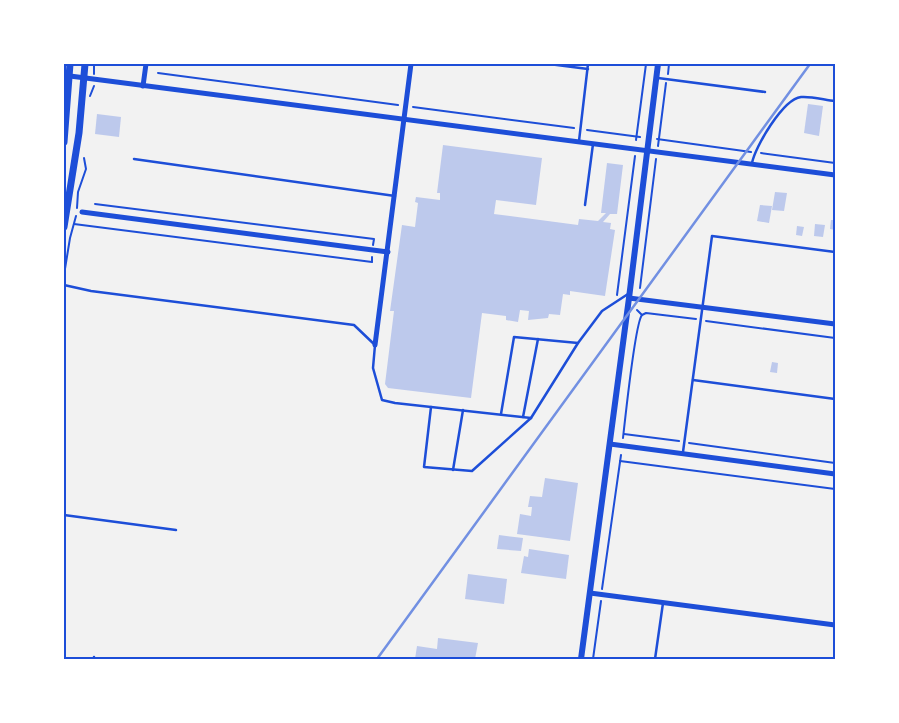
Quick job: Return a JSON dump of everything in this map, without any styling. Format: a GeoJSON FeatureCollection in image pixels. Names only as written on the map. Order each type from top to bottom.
{"type":"FeatureCollection","features":[{"type":"Feature","properties":{"kind":"main road"},"geometry":{"type":"LineString","coordinates":[[64,142],[70,64]]}},
{"type":"Feature","properties":{"kind":"main road"},"geometry":{"type":"LineString","coordinates":[[64,227],[74,170],[86,64]]}},
{"type":"Feature","properties":{"kind":"street"},"geometry":{"type":"LineString","coordinates":[[143,86],[146,64]]}},
{"type":"Feature","properties":{"kind":"street"},"geometry":{"type":"LineString","coordinates":[[375,345],[412,64]]}},
{"type":"Feature","properties":{"kind":"street"},"geometry":{"type":"LineString","coordinates":[[581,659],[630,295],[658,64]]}},
{"type":"Feature","properties":{"kind":"street"},"geometry":{"type":"LineString","coordinates":[[70,76],[835,176]]}},
{"type":"Feature","properties":{"kind":"street"},"geometry":{"type":"LineString","coordinates":[[82,212],[388,252]]}},
{"type":"Feature","properties":{"kind":"street"},"geometry":{"type":"LineString","coordinates":[[630,295],[702,307],[835,324]]}},
{"type":"Feature","properties":{"kind":"street"},"geometry":{"type":"LineString","coordinates":[[610,444],[835,474]]}},
{"type":"Feature","properties":{"kind":"street"},"geometry":{"type":"LineString","coordinates":[[590,593],[835,625]]}},
{"type":"Feature","properties":{"kind":"lane"},"geometry":{"type":"LineString","coordinates":[[549,64],[588,69]]}},
{"type":"Feature","properties":{"kind":"lane"},"geometry":{"type":"LineString","coordinates":[[578,142],[588,64]]}},
{"type":"Feature","properties":{"kind":"lane"},"geometry":{"type":"LineString","coordinates":[[656,78],[765,92]]}},
{"type":"Feature","properties":{"kind":"lane"},"geometry":{"type":"LineString","coordinates":[[751,165],[755,152],[790,101],[801,96],[835,101]]}},
{"type":"Feature","properties":{"kind":"lane"},"geometry":{"type":"LineString","coordinates":[[585,206],[593,144]]}},
{"type":"Feature","properties":{"kind":"lane"},"geometry":{"type":"LineString","coordinates":[[134,159],[395,196]]}},
{"type":"Feature","properties":{"kind":"lane"},"geometry":{"type":"LineString","coordinates":[[683,454],[712,236],[835,252]]}},
{"type":"Feature","properties":{"kind":"lane"},"geometry":{"type":"LineString","coordinates":[[64,285],[91,291],[354,325],[375,345],[373,368],[382,400],[531,418]]}},
{"type":"Feature","properties":{"kind":"lane"},"geometry":{"type":"LineString","coordinates":[[431,407],[424,467],[472,471],[531,418],[578,343],[602,311],[630,295]]}},
{"type":"Feature","properties":{"kind":"lane"},"geometry":{"type":"LineString","coordinates":[[501,414],[514,337],[578,343]]}},
{"type":"Feature","properties":{"kind":"lane"},"geometry":{"type":"LineString","coordinates":[[523,417],[538,339]]}},
{"type":"Feature","properties":{"kind":"lane"},"geometry":{"type":"LineString","coordinates":[[693,380],[835,400]]}},
{"type":"Feature","properties":{"kind":"lane"},"geometry":{"type":"LineString","coordinates":[[453,470],[463,410]]}},
{"type":"Feature","properties":{"kind":"lane"},"geometry":{"type":"LineString","coordinates":[[64,515],[176,530]]}},
{"type":"Feature","properties":{"kind":"lane"},"geometry":{"type":"LineString","coordinates":[[656,659],[663,603]]}},
{"type":"Feature","properties":{"kind":"path"},"geometry":{"type":"LineString","coordinates":[[636,140],[638,137],[646,64]]}},
{"type":"Feature","properties":{"kind":"path"},"geometry":{"type":"LineString","coordinates":[[658,147],[669,64]]}},
{"type":"Feature","properties":{"kind":"path"},"geometry":{"type":"LineString","coordinates":[[158,73],[638,137]]}},
{"type":"Feature","properties":{"kind":"path"},"geometry":{"type":"LineString","coordinates":[[654,139],[835,162]]}},
{"type":"Feature","properties":{"kind":"path"},"geometry":{"type":"LineString","coordinates":[[617,302],[634,156]]}},
{"type":"Feature","properties":{"kind":"path"},"geometry":{"type":"LineString","coordinates":[[640,288],[656,159]]}},
{"type":"Feature","properties":{"kind":"path"},"geometry":{"type":"LineString","coordinates":[[637,310],[642,315]]}},
{"type":"Feature","properties":{"kind":"path"},"geometry":{"type":"LineString","coordinates":[[623,439],[639,319],[646,313],[835,338]]}},
{"type":"Feature","properties":{"kind":"path"},"geometry":{"type":"LineString","coordinates":[[624,434],[835,463]]}},
{"type":"Feature","properties":{"kind":"path"},"geometry":{"type":"LineString","coordinates":[[593,659],[621,455]]}},
{"type":"Feature","properties":{"kind":"path"},"geometry":{"type":"LineString","coordinates":[[620,461],[835,489]]}},
{"type":"Feature","properties":{"kind":"building"},"geometry":{"type":"Polygon","coordinates":[[[808,104],[823,106],[819,136],[804,133],[808,104]]]}},
{"type":"Feature","properties":{"kind":"building"},"geometry":{"type":"Polygon","coordinates":[[[97,114],[121,117],[119,137],[95,134],[97,114]]]}},
{"type":"Feature","properties":{"kind":"building"},"geometry":{"type":"Polygon","coordinates":[[[443,145],[542,158],[536,205],[496,200],[494,214],[578,225],[579,219],[598,221],[606,213],[601,213],[607,163],[623,165],[617,214],[610,214],[603,222],[611,223],[610,229],[615,230],[605,296],[570,291],[570,295],[563,294],[560,315],[549,314],[548,318],[528,320],[529,311],[520,310],[518,322],[506,320],[506,316],[482,313],[471,398],[388,388],[385,384],[394,311],[390,311],[402,225],[415,227],[418,203],[415,202],[416,197],[440,200],[440,193],[437,193],[443,145]]]}},
{"type":"Feature","properties":{"kind":"building"},"geometry":{"type":"Polygon","coordinates":[[[775,192],[787,193],[784,211],[772,210],[775,192]]]}},
{"type":"Feature","properties":{"kind":"building"},"geometry":{"type":"Polygon","coordinates":[[[760,205],[772,206],[769,223],[757,221],[760,205]]]}},
{"type":"Feature","properties":{"kind":"building"},"geometry":{"type":"Polygon","coordinates":[[[831,220],[835,220],[835,230],[830,229],[831,220]]]}},
{"type":"Feature","properties":{"kind":"building"},"geometry":{"type":"Polygon","coordinates":[[[815,224],[825,225],[823,237],[814,236],[815,224]]]}},
{"type":"Feature","properties":{"kind":"building"},"geometry":{"type":"Polygon","coordinates":[[[797,226],[804,227],[802,236],[796,235],[797,226]]]}},
{"type":"Feature","properties":{"kind":"building"},"geometry":{"type":"Polygon","coordinates":[[[772,362],[778,363],[777,373],[770,372],[772,362]]]}},
{"type":"Feature","properties":{"kind":"building"},"geometry":{"type":"Polygon","coordinates":[[[545,478],[578,483],[570,541],[517,534],[520,514],[531,516],[532,507],[528,507],[530,496],[542,497],[545,478]]]}},
{"type":"Feature","properties":{"kind":"building"},"geometry":{"type":"Polygon","coordinates":[[[499,535],[523,538],[521,551],[497,549],[499,535]]]}},
{"type":"Feature","properties":{"kind":"building"},"geometry":{"type":"Polygon","coordinates":[[[529,549],[569,555],[566,579],[521,573],[524,556],[528,557],[529,549]]]}},
{"type":"Feature","properties":{"kind":"building"},"geometry":{"type":"Polygon","coordinates":[[[468,574],[507,579],[504,604],[465,599],[468,574]]]}},
{"type":"Feature","properties":{"kind":"building"},"geometry":{"type":"Polygon","coordinates":[[[438,638],[478,643],[475,659],[415,659],[417,646],[437,649],[438,638]]]}},
{"type":"Feature","properties":{"kind":"railway"},"geometry":{"type":"LineString","coordinates":[[377,659],[810,64]]}}]}
